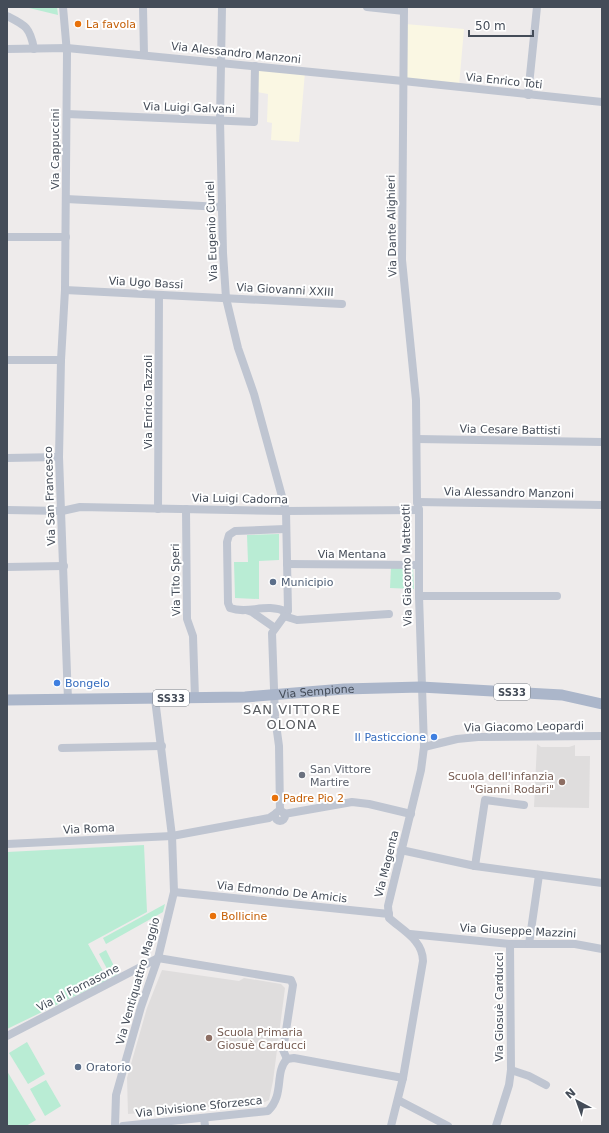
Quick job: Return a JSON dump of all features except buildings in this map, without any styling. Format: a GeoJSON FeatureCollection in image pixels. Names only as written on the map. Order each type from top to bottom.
{"type":"FeatureCollection","features":[{"type":"Feature","properties":{"kind":"main road","name":"Via Sempione"},"geometry":{"type":"LineString","coordinates":[[7,700],[245,697],[274,694],[421,687],[562,695],[602,704]]}},
{"type":"Feature","properties":{"kind":"street","name":"Via Cappuccini"},"geometry":{"type":"LineString","coordinates":[[63,7],[67,48],[65,290]]}},
{"type":"Feature","properties":{"kind":"street"},"geometry":{"type":"LineString","coordinates":[[143,7],[144,55]]}},
{"type":"Feature","properties":{"kind":"street","name":"Via Eugenio Curiel"},"geometry":{"type":"LineString","coordinates":[[222,7],[220,120],[223,253],[226,298],[238,348],[269,448],[286,511],[286,614]]}},
{"type":"Feature","properties":{"kind":"street"},"geometry":{"type":"LineString","coordinates":[[367,7],[404,9]]}},
{"type":"Feature","properties":{"kind":"street"},"geometry":{"type":"LineString","coordinates":[[528,95],[537,7]]}},
{"type":"Feature","properties":{"kind":"street","name":"Via Dante Alighieri"},"geometry":{"type":"LineString","coordinates":[[404,9],[402,260],[416,400],[417,441]]}},
{"type":"Feature","properties":{"kind":"street"},"geometry":{"type":"LineString","coordinates":[[7,16],[24,25],[30,31],[34,48]]}},
{"type":"Feature","properties":{"kind":"street","name":"Via Alessandro Manzoni"},"geometry":{"type":"LineString","coordinates":[[7,49],[67,48],[403,81]]}},
{"type":"Feature","properties":{"kind":"street","name":"Via Luigi Galvani"},"geometry":{"type":"LineString","coordinates":[[67,114],[254,122],[255,66]]}},
{"type":"Feature","properties":{"kind":"street","name":"Via Enrico Toti"},"geometry":{"type":"LineString","coordinates":[[403,81],[602,102]]}},
{"type":"Feature","properties":{"kind":"street"},"geometry":{"type":"LineString","coordinates":[[66,199],[222,207]]}},
{"type":"Feature","properties":{"kind":"street"},"geometry":{"type":"LineString","coordinates":[[7,237],[66,237]]}},
{"type":"Feature","properties":{"kind":"street","name":"Via Ugo Bassi"},"geometry":{"type":"LineString","coordinates":[[65,290],[226,298]]}},
{"type":"Feature","properties":{"kind":"street","name":"Via San Francesco"},"geometry":{"type":"LineString","coordinates":[[65,290],[61,360],[59,457],[68,700]]}},
{"type":"Feature","properties":{"kind":"street","name":"Via Enrico Tazzoli"},"geometry":{"type":"LineString","coordinates":[[158,509],[160,295]]}},
{"type":"Feature","properties":{"kind":"street","name":"Via Giovanni XXIII"},"geometry":{"type":"LineString","coordinates":[[226,298],[342,304]]}},
{"type":"Feature","properties":{"kind":"street"},"geometry":{"type":"LineString","coordinates":[[7,360],[61,360]]}},
{"type":"Feature","properties":{"kind":"street","name":"Via Cesare Battisti"},"geometry":{"type":"LineString","coordinates":[[417,441],[602,442]]}},
{"type":"Feature","properties":{"kind":"street","name":"Via Giacomo Matteotti"},"geometry":{"type":"LineString","coordinates":[[417,441],[421,687]]}},
{"type":"Feature","properties":{"kind":"street"},"geometry":{"type":"LineString","coordinates":[[7,458],[59,457]]}},
{"type":"Feature","properties":{"kind":"street","name":"Via Alessandro Manzoni"},"geometry":{"type":"LineString","coordinates":[[418,506],[602,505]]}},
{"type":"Feature","properties":{"kind":"street","name":"Via Luigi Cadorna"},"geometry":{"type":"LineString","coordinates":[[7,510],[62,511],[80,507],[286,511],[418,506]]}},
{"type":"Feature","properties":{"kind":"street","name":"Via Tito Speri"},"geometry":{"type":"LineString","coordinates":[[186,509],[187,619],[193,636],[195,698]]}},
{"type":"Feature","properties":{"kind":"street"},"geometry":{"type":"LineString","coordinates":[[275,628],[252,612],[233,609],[229,606],[227,538],[234,531],[285,529]]}},
{"type":"Feature","properties":{"kind":"street","name":"Via Mentana"},"geometry":{"type":"LineString","coordinates":[[287,564],[418,565]]}},
{"type":"Feature","properties":{"kind":"street"},"geometry":{"type":"LineString","coordinates":[[7,566],[64,566]]}},
{"type":"Feature","properties":{"kind":"street"},"geometry":{"type":"LineString","coordinates":[[419,596],[557,596]]}},
{"type":"Feature","properties":{"kind":"street"},"geometry":{"type":"LineString","coordinates":[[245,610],[268,607],[297,620],[389,614]]}},
{"type":"Feature","properties":{"kind":"street"},"geometry":{"type":"LineString","coordinates":[[280,816],[279,746],[275,717],[272,633],[286,614]]}},
{"type":"Feature","properties":{"kind":"street","name":"Via Magenta"},"geometry":{"type":"LineString","coordinates":[[391,1126],[403,1078],[423,960],[422,950],[410,934],[389,918],[388,906],[421,770],[424,746],[421,687]]}},
{"type":"Feature","properties":{"kind":"street","name":"Via Ventiquattro Maggio"},"geometry":{"type":"LineString","coordinates":[[115,1126],[116,1095],[141,1007],[158,958],[174,892],[172,836],[155,699]]}},
{"type":"Feature","properties":{"kind":"street","name":"Via Giacomo Leopardi"},"geometry":{"type":"LineString","coordinates":[[424,746],[457,739],[478,737],[602,736]]}},
{"type":"Feature","properties":{"kind":"street"},"geometry":{"type":"LineString","coordinates":[[62,748],[162,746]]}},
{"type":"Feature","properties":{"kind":"street"},"geometry":{"type":"LineString","coordinates":[[475,866],[485,800],[524,804]]}},
{"type":"Feature","properties":{"kind":"street","name":"Via Roma"},"geometry":{"type":"LineString","coordinates":[[7,844],[172,836],[352,802],[370,804],[411,814]]}},
{"type":"Feature","properties":{"kind":"street"},"geometry":{"type":"LineString","coordinates":[[401,850],[475,866],[602,883]]}},
{"type":"Feature","properties":{"kind":"street"},"geometry":{"type":"LineString","coordinates":[[529,944],[539,875]]}},
{"type":"Feature","properties":{"kind":"street","name":"Via Edmondo De Amicis"},"geometry":{"type":"LineString","coordinates":[[174,892],[389,914]]}},
{"type":"Feature","properties":{"kind":"street","name":"Via Giuseppe Mazzini"},"geometry":{"type":"LineString","coordinates":[[410,934],[510,944],[575,944],[602,949]]}},
{"type":"Feature","properties":{"kind":"street","name":"Via Giosuè Carducci"},"geometry":{"type":"LineString","coordinates":[[496,1126],[508,1092],[511,1070],[510,944]]}},
{"type":"Feature","properties":{"kind":"street"},"geometry":{"type":"LineString","coordinates":[[158,958],[291,980],[293,985],[283,1050],[287,1059],[294,1058],[403,1078]]}},
{"type":"Feature","properties":{"kind":"street","name":"Via al Fornasone"},"geometry":{"type":"LineString","coordinates":[[7,1036],[158,958]]}},
{"type":"Feature","properties":{"kind":"street","name":"Via Divisione Sforzesca"},"geometry":{"type":"LineString","coordinates":[[124,1126],[204,1122],[268,1111],[276,1103],[282,1066],[287,1059]]}},
{"type":"Feature","properties":{"kind":"street","name":"Via Giosuè Carducci"},"geometry":{"type":"LineString","coordinates":[[511,1070],[529,1076],[546,1085]]}},
{"type":"Feature","properties":{"kind":"street"},"geometry":{"type":"LineString","coordinates":[[398,1100],[448,1126]]}},
{"type":"Feature","properties":{"kind":"shaded area"},"geometry":{"type":"Polygon","coordinates":[[[405,24],[464,29],[459,86],[404,79],[405,24]]]}},
{"type":"Feature","properties":{"kind":"shaded area"},"geometry":{"type":"Polygon","coordinates":[[[257,68],[305,72],[299,142],[271,140],[272,123],[267,122],[268,94],[257,92],[257,68]]]}},
{"type":"Feature","properties":{"kind":"shaded area","name":"Scuola dell'infanzia \"Gianni Rodari\""},"geometry":{"type":"Polygon","coordinates":[[[537,744],[541,747],[569,747],[575,745],[575,756],[590,756],[589,808],[534,807],[537,744]]]}},
{"type":"Feature","properties":{"kind":"shaded area","name":"Scuola Primaria Giosuè Carducci"},"geometry":{"type":"Polygon","coordinates":[[[162,970],[239,981],[244,978],[281,984],[285,988],[273,1081],[269,1100],[265,1102],[128,1114],[127,1078],[147,1008],[162,970]]]}},
{"type":"Feature","properties":{"kind":"green space"},"geometry":{"type":"Polygon","coordinates":[[[25,7],[57,7],[58,15],[25,7]]]}},
{"type":"Feature","properties":{"kind":"green space"},"geometry":{"type":"Polygon","coordinates":[[[279,534],[279,560],[259,561],[259,599],[235,598],[234,562],[248,562],[247,535],[279,534]]]}},
{"type":"Feature","properties":{"kind":"green space"},"geometry":{"type":"Polygon","coordinates":[[[391,567],[413,568],[414,589],[390,588],[391,567]]]}},
{"type":"Feature","properties":{"kind":"green space"},"geometry":{"type":"Polygon","coordinates":[[[144,845],[147,912],[88,944],[108,980],[7,1029],[7,852],[144,845]]]}},
{"type":"Feature","properties":{"kind":"green space"},"geometry":{"type":"Polygon","coordinates":[[[165,904],[163,912],[106,944],[103,938],[165,904]]]}},
{"type":"Feature","properties":{"kind":"green space"},"geometry":{"type":"Polygon","coordinates":[[[106,950],[118,974],[112,978],[99,954],[106,950]]]}},
{"type":"Feature","properties":{"kind":"green space"},"geometry":{"type":"Polygon","coordinates":[[[27,1042],[45,1074],[28,1084],[9,1053],[27,1042]]]}},
{"type":"Feature","properties":{"kind":"green space"},"geometry":{"type":"Polygon","coordinates":[[[7,1071],[36,1120],[26,1126],[7,1126],[7,1071]]]}},
{"type":"Feature","properties":{"kind":"green space"},"geometry":{"type":"Polygon","coordinates":[[[46,1080],[61,1106],[45,1116],[30,1089],[46,1080]]]}},
{"type":"Feature","properties":{"kind":"place","name":"La favola"},"geometry":{"type":"Point","coordinates":[78,24]}},
{"type":"Feature","properties":{"kind":"place","name":"Municipio"},"geometry":{"type":"Point","coordinates":[273,582]}},
{"type":"Feature","properties":{"kind":"place","name":"Bongelo"},"geometry":{"type":"Point","coordinates":[57,683]}},
{"type":"Feature","properties":{"kind":"place","name":"Il Pasticcione"},"geometry":{"type":"Point","coordinates":[434,737]}},
{"type":"Feature","properties":{"kind":"place","name":"San Vittore Martire"},"geometry":{"type":"Point","coordinates":[302,775]}},
{"type":"Feature","properties":{"kind":"place","name":"Scuola dell'infanzia \"Gianni Rodari\""},"geometry":{"type":"Point","coordinates":[562,782]}},
{"type":"Feature","properties":{"kind":"place","name":"Padre Pio 2"},"geometry":{"type":"Point","coordinates":[275,798]}},
{"type":"Feature","properties":{"kind":"place","name":"Bollicine"},"geometry":{"type":"Point","coordinates":[213,916]}},
{"type":"Feature","properties":{"kind":"place","name":"Scuola Primaria Giosuè Carducci"},"geometry":{"type":"Point","coordinates":[209,1038]}},
{"type":"Feature","properties":{"kind":"place","name":"Oratorio"},"geometry":{"type":"Point","coordinates":[78,1067]}},
{"type":"Feature","properties":{"kind":"district","name":"SAN VITTORE OLONA"},"geometry":{"type":"Point","coordinates":[292,716]}}]}
